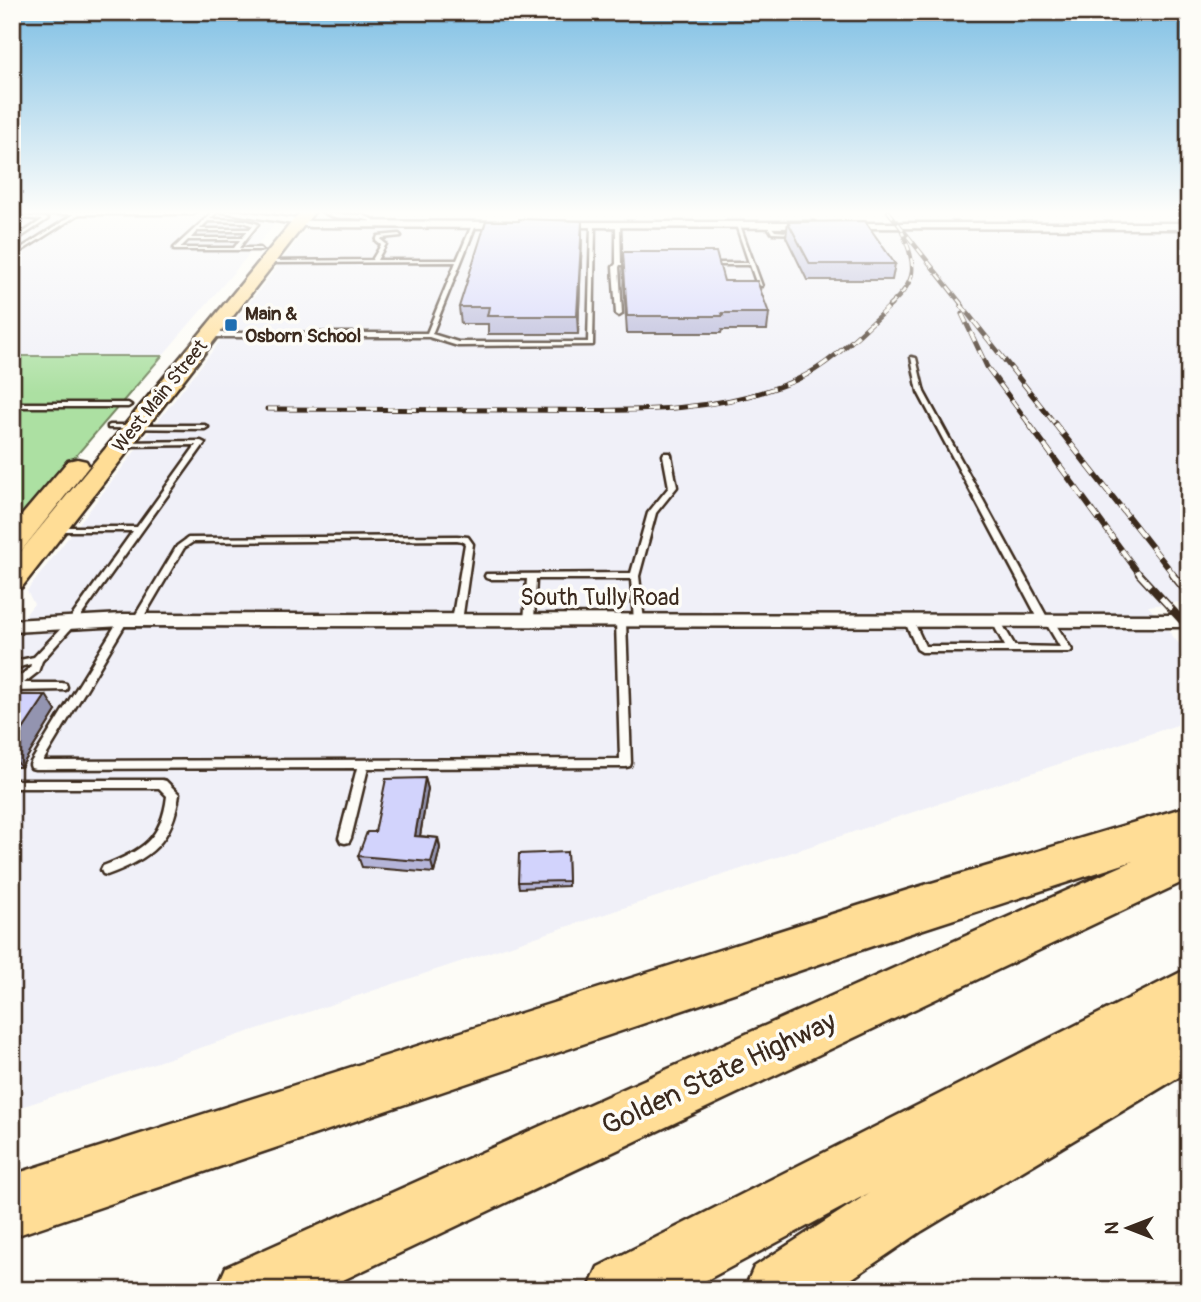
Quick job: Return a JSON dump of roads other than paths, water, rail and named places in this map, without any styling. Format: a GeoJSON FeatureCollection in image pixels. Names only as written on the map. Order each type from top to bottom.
{"type":"FeatureCollection","features":[{"type":"Feature","properties":{"kind":"highway"},"geometry":{"type":"LineString","coordinates":[[12,1206],[895,917],[1189,824]]}},
{"type":"Feature","properties":{"kind":"highway","name":"Golden State Highway"},"geometry":{"type":"LineString","coordinates":[[249,1290],[1189,857]]}},
{"type":"Feature","properties":{"kind":"highway"},"geometry":{"type":"LineString","coordinates":[[621,1290],[1189,993]]}},
{"type":"Feature","properties":{"kind":"highway"},"geometry":{"type":"LineString","coordinates":[[777,1290],[900,1209],[1189,1040]]}},
{"type":"Feature","properties":{"kind":"main road","name":"West Main Street"},"geometry":{"type":"LineString","coordinates":[[12,581],[54,529],[112,437],[128,405],[239,272]]}},
{"type":"Feature","properties":{"kind":"main road","name":"West Main Street"},"geometry":{"type":"LineString","coordinates":[[12,544],[209,335],[245,272]]}},
{"type":"Feature","properties":{"kind":"street","name":"South Tully Road"},"geometry":{"type":"LineString","coordinates":[[12,626],[130,620],[1189,621]]}},
{"type":"Feature","properties":{"kind":"lane"},"geometry":{"type":"LineString","coordinates":[[429,335],[454,272]]}},
{"type":"Feature","properties":{"kind":"lane"},"geometry":{"type":"LineString","coordinates":[[209,335],[429,335],[458,344],[591,344],[592,272]]}},
{"type":"Feature","properties":{"kind":"lane"},"geometry":{"type":"LineString","coordinates":[[616,272],[619,314]]}},
{"type":"Feature","properties":{"kind":"lane"},"geometry":{"type":"LineString","coordinates":[[755,272],[760,285]]}},
{"type":"Feature","properties":{"kind":"lane"},"geometry":{"type":"LineString","coordinates":[[910,622],[922,649],[1067,650],[1048,622],[920,392],[913,358]]}},
{"type":"Feature","properties":{"kind":"lane"},"geometry":{"type":"LineString","coordinates":[[12,405],[128,405]]}},
{"type":"Feature","properties":{"kind":"lane"},"geometry":{"type":"LineString","coordinates":[[12,415],[23,405]]}},
{"type":"Feature","properties":{"kind":"lane"},"geometry":{"type":"LineString","coordinates":[[112,437],[205,427]]}},
{"type":"Feature","properties":{"kind":"lane"},"geometry":{"type":"LineString","coordinates":[[12,687],[36,670],[37,660],[73,621],[201,443],[112,437]]}},
{"type":"Feature","properties":{"kind":"lane"},"geometry":{"type":"LineString","coordinates":[[457,621],[469,544],[465,539],[191,540],[181,547],[130,620],[35,765],[626,763],[630,621],[635,576],[652,513],[673,487],[667,455]]}},
{"type":"Feature","properties":{"kind":"lane"},"geometry":{"type":"LineString","coordinates":[[54,529],[139,529]]}},
{"type":"Feature","properties":{"kind":"lane"},"geometry":{"type":"LineString","coordinates":[[489,576],[635,576]]}},
{"type":"Feature","properties":{"kind":"lane"},"geometry":{"type":"LineString","coordinates":[[529,621],[532,576]]}},
{"type":"Feature","properties":{"kind":"lane"},"geometry":{"type":"LineString","coordinates":[[997,622],[1012,650]]}},
{"type":"Feature","properties":{"kind":"lane"},"geometry":{"type":"LineString","coordinates":[[12,668],[20,663],[37,660]]}},
{"type":"Feature","properties":{"kind":"lane"},"geometry":{"type":"LineString","coordinates":[[12,687],[62,687]]}},
{"type":"Feature","properties":{"kind":"lane"},"geometry":{"type":"LineString","coordinates":[[345,838],[364,764]]}},
{"type":"Feature","properties":{"kind":"lane"},"geometry":{"type":"LineString","coordinates":[[12,784],[162,784],[173,794],[172,810],[159,840],[136,859],[107,870]]}},
{"type":"Feature","properties":{"kind":"railway"},"geometry":{"type":"LineString","coordinates":[[889,306],[906,288],[912,272]]}},
{"type":"Feature","properties":{"kind":"railway"},"geometry":{"type":"LineString","coordinates":[[936,272],[963,306]]}},
{"type":"Feature","properties":{"kind":"railway"},"geometry":{"type":"LineString","coordinates":[[267,409],[626,410],[696,406],[763,392],[796,380],[822,365],[891,305]]}},
{"type":"Feature","properties":{"kind":"railway"},"geometry":{"type":"LineString","coordinates":[[961,305],[1056,425]]}},
{"type":"Feature","properties":{"kind":"railway"},"geometry":{"type":"LineString","coordinates":[[962,314],[987,367],[1030,425]]}},
{"type":"Feature","properties":{"kind":"railway"},"geometry":{"type":"LineString","coordinates":[[1029,424],[1140,575]]}},
{"type":"Feature","properties":{"kind":"railway"},"geometry":{"type":"LineString","coordinates":[[1055,424],[1174,575]]}},
{"type":"Feature","properties":{"kind":"railway"},"geometry":{"type":"LineString","coordinates":[[1139,574],[1189,628]]}},
{"type":"Feature","properties":{"kind":"railway"},"geometry":{"type":"LineString","coordinates":[[1172,574],[1189,595]]}},
{"type":"Feature","properties":{"kind":"place","name":"Main & Osborn School"},"geometry":{"type":"Point","coordinates":[231,325]}}]}
